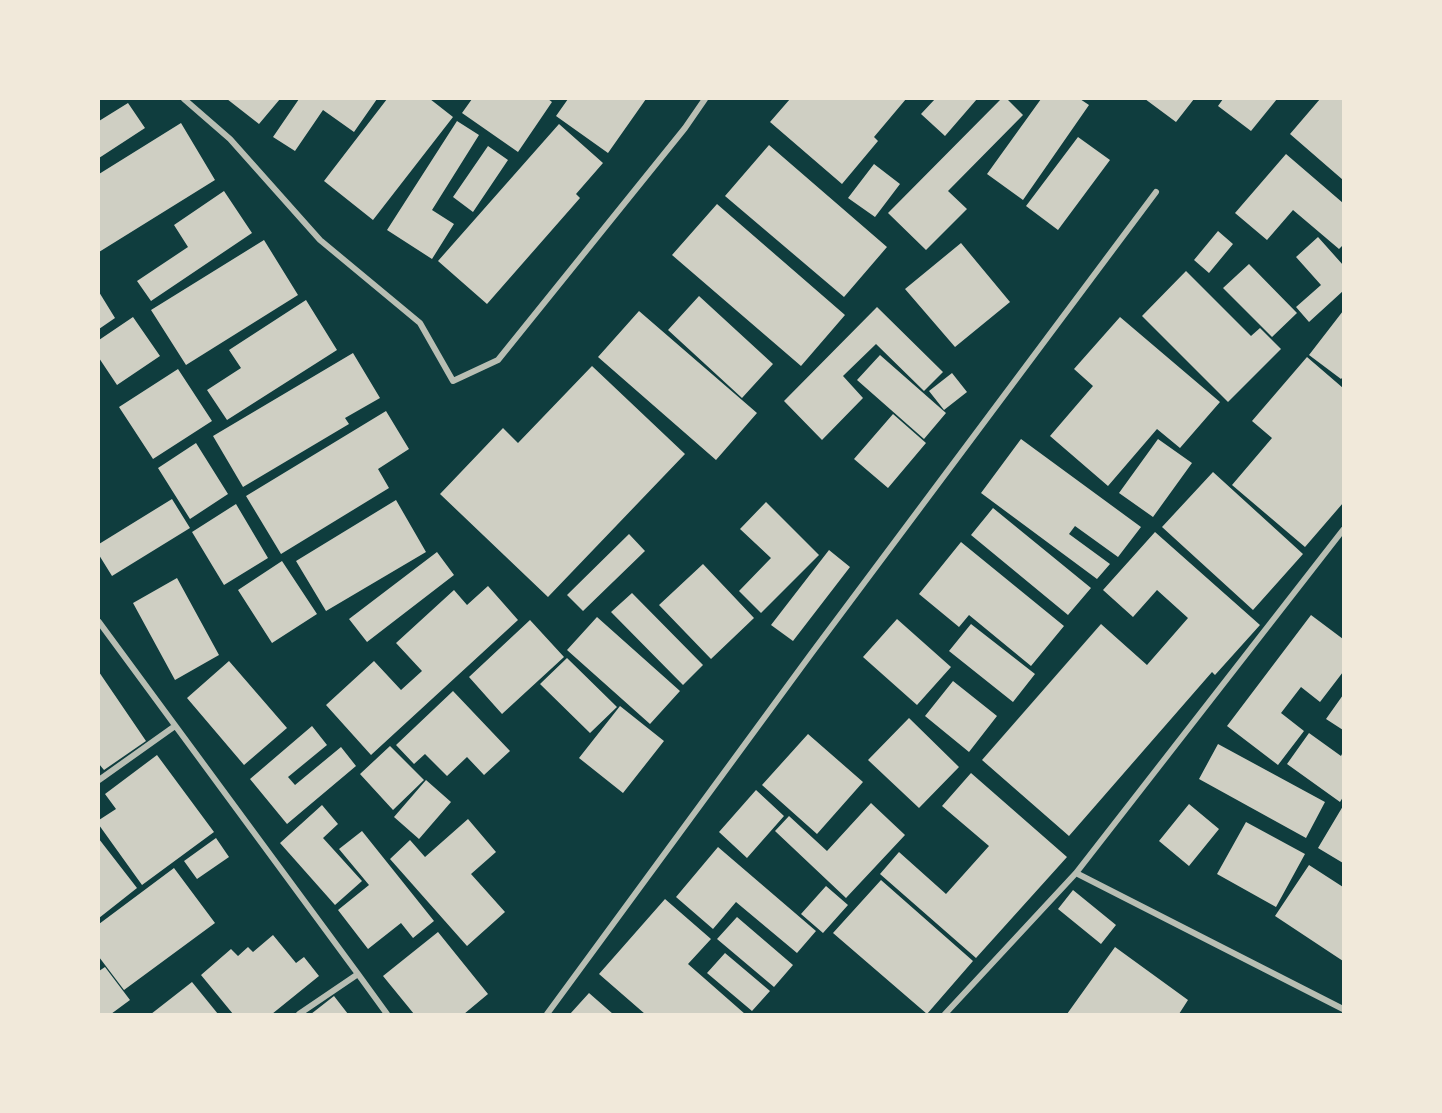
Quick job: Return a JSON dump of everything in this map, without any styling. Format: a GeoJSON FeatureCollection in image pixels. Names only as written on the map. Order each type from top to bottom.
{"type":"FeatureCollection","features":[{"type":"Feature","properties":{"kind":"street"},"geometry":{"type":"LineString","coordinates":[[183,99],[230,139],[320,240],[420,323],[453,381],[498,360],[685,128],[705,99]]}},
{"type":"Feature","properties":{"kind":"street"},"geometry":{"type":"LineString","coordinates":[[548,1014],[811,654],[1156,192]]}},
{"type":"Feature","properties":{"kind":"street"},"geometry":{"type":"LineString","coordinates":[[945,1014],[1076,873],[1343,530]]}},
{"type":"Feature","properties":{"kind":"street"},"geometry":{"type":"LineString","coordinates":[[99,622],[387,1014]]}},
{"type":"Feature","properties":{"kind":"street"},"geometry":{"type":"LineString","coordinates":[[99,780],[175,726]]}},
{"type":"Feature","properties":{"kind":"street"},"geometry":{"type":"LineString","coordinates":[[1076,873],[1343,1009]]}},
{"type":"Feature","properties":{"kind":"street"},"geometry":{"type":"LineString","coordinates":[[299,1014],[357,974]]}},
{"type":"Feature","properties":{"kind":"building"},"geometry":{"type":"Polygon","coordinates":[[[227,99],[280,99],[259,124],[227,99]]]}},
{"type":"Feature","properties":{"kind":"building"},"geometry":{"type":"Polygon","coordinates":[[[299,99],[377,99],[354,132],[323,110],[295,151],[273,137],[299,99]]]}},
{"type":"Feature","properties":{"kind":"building"},"geometry":{"type":"Polygon","coordinates":[[[387,99],[430,99],[453,117],[373,220],[324,181],[387,99]]]}},
{"type":"Feature","properties":{"kind":"building"},"geometry":{"type":"Polygon","coordinates":[[[472,99],[548,99],[552,102],[518,152],[462,113],[472,99]]]}},
{"type":"Feature","properties":{"kind":"building"},"geometry":{"type":"Polygon","coordinates":[[[568,99],[646,99],[608,153],[556,116],[568,99]]]}},
{"type":"Feature","properties":{"kind":"building"},"geometry":{"type":"Polygon","coordinates":[[[790,99],[906,99],[874,137],[878,141],[842,184],[770,122],[790,99]]]}},
{"type":"Feature","properties":{"kind":"building"},"geometry":{"type":"Polygon","coordinates":[[[935,99],[977,99],[945,136],[921,114],[935,99]]]}},
{"type":"Feature","properties":{"kind":"building"},"geometry":{"type":"Polygon","coordinates":[[[1001,99],[1007,99],[1023,115],[948,191],[967,209],[926,250],[888,213],[1001,99]]]}},
{"type":"Feature","properties":{"kind":"building"},"geometry":{"type":"Polygon","coordinates":[[[1041,99],[1080,99],[1089,105],[1023,200],[987,174],[1041,99]]]}},
{"type":"Feature","properties":{"kind":"building"},"geometry":{"type":"Polygon","coordinates":[[[1145,99],[1194,99],[1176,122],[1145,99]]]}},
{"type":"Feature","properties":{"kind":"building"},"geometry":{"type":"Polygon","coordinates":[[[1223,99],[1277,99],[1251,131],[1218,106],[1223,99]]]}},
{"type":"Feature","properties":{"kind":"building"},"geometry":{"type":"Polygon","coordinates":[[[1320,99],[1343,99],[1343,180],[1290,134],[1320,99]]]}},
{"type":"Feature","properties":{"kind":"building"},"geometry":{"type":"Polygon","coordinates":[[[128,103],[145,128],[99,158],[99,121],[128,103]]]}},
{"type":"Feature","properties":{"kind":"building"},"geometry":{"type":"Polygon","coordinates":[[[457,121],[479,135],[432,210],[454,224],[432,259],[387,230],[457,121]]]}},
{"type":"Feature","properties":{"kind":"building"},"geometry":{"type":"Polygon","coordinates":[[[181,123],[215,180],[99,252],[99,174],[181,123]]]}},
{"type":"Feature","properties":{"kind":"building"},"geometry":{"type":"Polygon","coordinates":[[[559,124],[603,163],[576,194],[580,198],[487,304],[438,261],[559,124]]]}},
{"type":"Feature","properties":{"kind":"building"},"geometry":{"type":"Polygon","coordinates":[[[1078,137],[1110,160],[1058,230],[1026,206],[1078,137]]]}},
{"type":"Feature","properties":{"kind":"building"},"geometry":{"type":"Polygon","coordinates":[[[769,145],[887,247],[844,297],[725,196],[769,145]]]}},
{"type":"Feature","properties":{"kind":"building"},"geometry":{"type":"Polygon","coordinates":[[[488,146],[508,160],[473,212],[453,197],[488,146]]]}},
{"type":"Feature","properties":{"kind":"building"},"geometry":{"type":"Polygon","coordinates":[[[1286,154],[1343,203],[1343,245],[1339,249],[1293,210],[1267,240],[1235,213],[1286,154]]]}},
{"type":"Feature","properties":{"kind":"building"},"geometry":{"type":"Polygon","coordinates":[[[874,164],[900,184],[875,217],[848,198],[874,164]]]}},
{"type":"Feature","properties":{"kind":"building"},"geometry":{"type":"Polygon","coordinates":[[[224,191],[252,233],[151,301],[137,281],[188,247],[174,225],[224,191]]]}},
{"type":"Feature","properties":{"kind":"building"},"geometry":{"type":"Polygon","coordinates":[[[717,204],[845,315],[801,366],[672,255],[717,204]]]}},
{"type":"Feature","properties":{"kind":"building"},"geometry":{"type":"Polygon","coordinates":[[[1218,231],[1233,244],[1209,273],[1194,260],[1218,231]]]}},
{"type":"Feature","properties":{"kind":"building"},"geometry":{"type":"Polygon","coordinates":[[[1318,237],[1343,265],[1343,291],[1309,322],[1296,307],[1321,285],[1296,257],[1318,237]]]}},
{"type":"Feature","properties":{"kind":"building"},"geometry":{"type":"Polygon","coordinates":[[[264,240],[298,295],[186,365],[151,310],[264,240]]]}},
{"type":"Feature","properties":{"kind":"building"},"geometry":{"type":"Polygon","coordinates":[[[961,243],[1010,302],[955,347],[905,289],[961,243]]]}},
{"type":"Feature","properties":{"kind":"building"},"geometry":{"type":"Polygon","coordinates":[[[1249,264],[1297,313],[1272,337],[1223,288],[1249,264]]]}},
{"type":"Feature","properties":{"kind":"building"},"geometry":{"type":"Polygon","coordinates":[[[1186,271],[1251,336],[1260,328],[1281,349],[1228,402],[1142,316],[1186,271]]]}},
{"type":"Feature","properties":{"kind":"building"},"geometry":{"type":"Polygon","coordinates":[[[99,292],[115,318],[99,329],[99,292]]]}},
{"type":"Feature","properties":{"kind":"building"},"geometry":{"type":"Polygon","coordinates":[[[699,296],[773,364],[742,398],[668,330],[699,296]]]}},
{"type":"Feature","properties":{"kind":"building"},"geometry":{"type":"Polygon","coordinates":[[[306,300],[337,350],[227,420],[207,390],[241,368],[229,350],[306,300]]]}},
{"type":"Feature","properties":{"kind":"building"},"geometry":{"type":"Polygon","coordinates":[[[877,307],[943,372],[924,391],[876,344],[843,376],[863,398],[822,440],[784,401],[877,307]]]}},
{"type":"Feature","properties":{"kind":"building"},"geometry":{"type":"Polygon","coordinates":[[[639,311],[757,413],[716,460],[598,357],[639,311]]]}},
{"type":"Feature","properties":{"kind":"building"},"geometry":{"type":"Polygon","coordinates":[[[1343,311],[1343,377],[1341,379],[1309,355],[1343,311]]]}},
{"type":"Feature","properties":{"kind":"building"},"geometry":{"type":"Polygon","coordinates":[[[133,317],[160,356],[117,385],[99,358],[99,340],[133,317]]]}},
{"type":"Feature","properties":{"kind":"building"},"geometry":{"type":"Polygon","coordinates":[[[1120,317],[1220,402],[1180,448],[1157,429],[1108,486],[1050,436],[1093,386],[1074,369],[1120,317]]]}},
{"type":"Feature","properties":{"kind":"building"},"geometry":{"type":"Polygon","coordinates":[[[353,353],[380,398],[345,418],[349,424],[243,487],[213,436],[353,353]]]}},
{"type":"Feature","properties":{"kind":"building"},"geometry":{"type":"Polygon","coordinates":[[[880,355],[946,413],[924,439],[857,380],[880,355]]]}},
{"type":"Feature","properties":{"kind":"building"},"geometry":{"type":"Polygon","coordinates":[[[1307,357],[1343,388],[1343,503],[1305,547],[1232,485],[1272,438],[1252,421],[1307,357]]]}},
{"type":"Feature","properties":{"kind":"building"},"geometry":{"type":"Polygon","coordinates":[[[592,366],[685,454],[548,597],[440,494],[503,428],[518,443],[592,366]]]}},
{"type":"Feature","properties":{"kind":"building"},"geometry":{"type":"Polygon","coordinates":[[[178,369],[212,421],[153,459],[119,407],[178,369]]]}},
{"type":"Feature","properties":{"kind":"building"},"geometry":{"type":"Polygon","coordinates":[[[952,373],[967,392],[944,410],[929,391],[952,373]]]}},
{"type":"Feature","properties":{"kind":"building"},"geometry":{"type":"Polygon","coordinates":[[[386,411],[409,449],[378,469],[389,488],[281,554],[246,496],[386,411]]]}},
{"type":"Feature","properties":{"kind":"building"},"geometry":{"type":"Polygon","coordinates":[[[893,414],[926,443],[888,488],[854,459],[893,414]]]}},
{"type":"Feature","properties":{"kind":"building"},"geometry":{"type":"Polygon","coordinates":[[[1021,439],[1141,527],[1118,557],[1075,526],[1069,534],[1110,564],[1097,579],[981,493],[1021,439]]]}},
{"type":"Feature","properties":{"kind":"building"},"geometry":{"type":"Polygon","coordinates":[[[1158,439],[1192,463],[1153,517],[1119,493],[1158,439]]]}},
{"type":"Feature","properties":{"kind":"building"},"geometry":{"type":"Polygon","coordinates":[[[196,443],[228,494],[190,519],[158,468],[196,443]]]}},
{"type":"Feature","properties":{"kind":"building"},"geometry":{"type":"Polygon","coordinates":[[[1213,472],[1303,554],[1253,610],[1162,527],[1213,472]]]}},
{"type":"Feature","properties":{"kind":"building"},"geometry":{"type":"Polygon","coordinates":[[[172,499],[190,528],[112,576],[99,555],[99,544],[172,499]]]}},
{"type":"Feature","properties":{"kind":"building"},"geometry":{"type":"Polygon","coordinates":[[[396,500],[426,552],[326,611],[296,561],[396,500]]]}},
{"type":"Feature","properties":{"kind":"building"},"geometry":{"type":"Polygon","coordinates":[[[766,502],[819,555],[761,613],[739,591],[771,558],[740,529],[766,502]]]}},
{"type":"Feature","properties":{"kind":"building"},"geometry":{"type":"Polygon","coordinates":[[[236,504],[268,558],[224,585],[192,532],[236,504]]]}},
{"type":"Feature","properties":{"kind":"building"},"geometry":{"type":"Polygon","coordinates":[[[993,508],[1091,588],[1068,615],[971,535],[993,508]]]}},
{"type":"Feature","properties":{"kind":"building"},"geometry":{"type":"Polygon","coordinates":[[[1155,532],[1260,625],[1215,675],[1212,672],[1069,836],[982,760],[1101,624],[1147,665],[1188,618],[1157,590],[1133,617],[1103,590],[1155,532]]]}},
{"type":"Feature","properties":{"kind":"building"},"geometry":{"type":"Polygon","coordinates":[[[629,534],[645,551],[583,611],[567,595],[629,534]]]}},
{"type":"Feature","properties":{"kind":"building"},"geometry":{"type":"Polygon","coordinates":[[[961,542],[1064,626],[1031,666],[969,615],[959,627],[919,594],[961,542]]]}},
{"type":"Feature","properties":{"kind":"building"},"geometry":{"type":"Polygon","coordinates":[[[829,550],[850,567],[793,641],[771,625],[829,550]]]}},
{"type":"Feature","properties":{"kind":"building"},"geometry":{"type":"Polygon","coordinates":[[[437,552],[454,575],[367,642],[349,619],[437,552]]]}},
{"type":"Feature","properties":{"kind":"building"},"geometry":{"type":"Polygon","coordinates":[[[282,561],[317,614],[272,643],[238,590],[282,561]]]}},
{"type":"Feature","properties":{"kind":"building"},"geometry":{"type":"Polygon","coordinates":[[[703,564],[754,618],[711,659],[659,605],[703,564]]]}},
{"type":"Feature","properties":{"kind":"building"},"geometry":{"type":"Polygon","coordinates":[[[177,578],[219,655],[175,680],[133,603],[177,578]]]}},
{"type":"Feature","properties":{"kind":"building"},"geometry":{"type":"Polygon","coordinates":[[[488,586],[518,620],[371,755],[326,705],[374,661],[401,690],[422,671],[396,643],[454,590],[467,605],[488,586]]]}},
{"type":"Feature","properties":{"kind":"building"},"geometry":{"type":"Polygon","coordinates":[[[632,593],[703,665],[683,685],[611,612],[632,593]]]}},
{"type":"Feature","properties":{"kind":"building"},"geometry":{"type":"Polygon","coordinates":[[[1311,615],[1343,639],[1343,672],[1320,702],[1301,687],[1281,713],[1304,731],[1278,765],[1227,726],[1311,615]]]}},
{"type":"Feature","properties":{"kind":"building"},"geometry":{"type":"Polygon","coordinates":[[[597,617],[680,691],[650,724],[567,650],[597,617]]]}},
{"type":"Feature","properties":{"kind":"building"},"geometry":{"type":"Polygon","coordinates":[[[897,619],[951,667],[917,705],[863,657],[897,619]]]}},
{"type":"Feature","properties":{"kind":"building"},"geometry":{"type":"Polygon","coordinates":[[[530,620],[564,657],[502,714],[469,677],[530,620]]]}},
{"type":"Feature","properties":{"kind":"building"},"geometry":{"type":"Polygon","coordinates":[[[971,624],[1035,674],[1013,702],[949,651],[971,624]]]}},
{"type":"Feature","properties":{"kind":"building"},"geometry":{"type":"Polygon","coordinates":[[[567,658],[617,707],[590,733],[540,684],[567,658]]]}},
{"type":"Feature","properties":{"kind":"building"},"geometry":{"type":"Polygon","coordinates":[[[229,661],[287,728],[244,765],[187,698],[229,661]]]}},
{"type":"Feature","properties":{"kind":"building"},"geometry":{"type":"Polygon","coordinates":[[[99,672],[146,741],[104,770],[99,764],[99,672]]]}},
{"type":"Feature","properties":{"kind":"building"},"geometry":{"type":"Polygon","coordinates":[[[953,681],[997,716],[969,752],[925,716],[953,681]]]}},
{"type":"Feature","properties":{"kind":"building"},"geometry":{"type":"Polygon","coordinates":[[[453,691],[510,751],[484,775],[467,757],[447,776],[425,754],[414,764],[396,745],[453,691]]]}},
{"type":"Feature","properties":{"kind":"building"},"geometry":{"type":"Polygon","coordinates":[[[1343,695],[1343,730],[1326,719],[1343,695]]]}},
{"type":"Feature","properties":{"kind":"building"},"geometry":{"type":"Polygon","coordinates":[[[620,706],[664,741],[623,793],[579,758],[620,706]]]}},
{"type":"Feature","properties":{"kind":"building"},"geometry":{"type":"Polygon","coordinates":[[[909,718],[959,767],[919,808],[868,760],[909,718]]]}},
{"type":"Feature","properties":{"kind":"building"},"geometry":{"type":"Polygon","coordinates":[[[312,726],[327,745],[288,777],[295,785],[341,747],[356,766],[287,824],[250,779],[312,726]]]}},
{"type":"Feature","properties":{"kind":"building"},"geometry":{"type":"Polygon","coordinates":[[[1309,733],[1341,756],[1343,752],[1343,797],[1340,802],[1287,764],[1309,733]]]}},
{"type":"Feature","properties":{"kind":"building"},"geometry":{"type":"Polygon","coordinates":[[[808,734],[863,782],[817,834],[762,785],[808,734]]]}},
{"type":"Feature","properties":{"kind":"building"},"geometry":{"type":"Polygon","coordinates":[[[1218,744],[1325,802],[1306,838],[1199,779],[1218,744]]]}},
{"type":"Feature","properties":{"kind":"building"},"geometry":{"type":"Polygon","coordinates":[[[390,746],[424,780],[393,810],[360,774],[390,746]]]}},
{"type":"Feature","properties":{"kind":"building"},"geometry":{"type":"Polygon","coordinates":[[[157,755],[214,832],[142,885],[99,825],[99,820],[116,809],[105,794],[157,755]]]}},
{"type":"Feature","properties":{"kind":"building"},"geometry":{"type":"Polygon","coordinates":[[[971,773],[1067,857],[976,958],[880,874],[899,852],[946,894],[989,846],[942,806],[971,773]]]}},
{"type":"Feature","properties":{"kind":"building"},"geometry":{"type":"Polygon","coordinates":[[[426,780],[451,802],[419,839],[394,817],[426,780]]]}},
{"type":"Feature","properties":{"kind":"building"},"geometry":{"type":"Polygon","coordinates":[[[756,790],[784,816],[747,858],[719,832],[756,790]]]}},
{"type":"Feature","properties":{"kind":"building"},"geometry":{"type":"Polygon","coordinates":[[[871,803],[905,835],[846,898],[775,831],[789,816],[827,851],[871,803]]]}},
{"type":"Feature","properties":{"kind":"building"},"geometry":{"type":"Polygon","coordinates":[[[1189,804],[1219,829],[1189,866],[1159,841],[1189,804]]]}},
{"type":"Feature","properties":{"kind":"building"},"geometry":{"type":"Polygon","coordinates":[[[322,805],[338,824],[323,838],[362,881],[335,905],[280,843],[322,805]]]}},
{"type":"Feature","properties":{"kind":"building"},"geometry":{"type":"Polygon","coordinates":[[[1343,806],[1343,863],[1318,848],[1343,806]]]}},
{"type":"Feature","properties":{"kind":"building"},"geometry":{"type":"Polygon","coordinates":[[[468,819],[496,852],[471,874],[505,912],[467,946],[390,859],[410,840],[425,857],[468,819]]]}},
{"type":"Feature","properties":{"kind":"building"},"geometry":{"type":"Polygon","coordinates":[[[1246,822],[1305,854],[1276,907],[1217,874],[1246,822]]]}},
{"type":"Feature","properties":{"kind":"building"},"geometry":{"type":"Polygon","coordinates":[[[362,831],[434,921],[413,938],[401,923],[368,949],[338,910],[369,885],[339,849],[362,831]]]}},
{"type":"Feature","properties":{"kind":"building"},"geometry":{"type":"Polygon","coordinates":[[[216,838],[229,857],[197,879],[184,861],[216,838]]]}},
{"type":"Feature","properties":{"kind":"building"},"geometry":{"type":"Polygon","coordinates":[[[99,839],[137,888],[99,918],[99,839]]]}},
{"type":"Feature","properties":{"kind":"building"},"geometry":{"type":"Polygon","coordinates":[[[718,847],[816,931],[797,953],[736,902],[713,929],[676,897],[718,847]]]}},
{"type":"Feature","properties":{"kind":"building"},"geometry":{"type":"Polygon","coordinates":[[[1309,865],[1343,887],[1343,961],[1275,916],[1309,865]]]}},
{"type":"Feature","properties":{"kind":"building"},"geometry":{"type":"Polygon","coordinates":[[[174,868],[215,923],[124,990],[99,957],[99,924],[174,868]]]}},
{"type":"Feature","properties":{"kind":"building"},"geometry":{"type":"Polygon","coordinates":[[[881,880],[973,961],[927,1014],[833,933],[881,880]]]}},
{"type":"Feature","properties":{"kind":"building"},"geometry":{"type":"Polygon","coordinates":[[[826,886],[848,905],[823,933],[801,914],[826,886]]]}},
{"type":"Feature","properties":{"kind":"building"},"geometry":{"type":"Polygon","coordinates":[[[1073,890],[1116,925],[1101,944],[1058,909],[1073,890]]]}},
{"type":"Feature","properties":{"kind":"building"},"geometry":{"type":"Polygon","coordinates":[[[665,899],[711,939],[688,964],[745,1014],[645,1014],[599,974],[665,899]]]}},
{"type":"Feature","properties":{"kind":"building"},"geometry":{"type":"Polygon","coordinates":[[[737,917],[793,965],[774,987],[717,939],[737,917]]]}},
{"type":"Feature","properties":{"kind":"building"},"geometry":{"type":"Polygon","coordinates":[[[438,932],[488,994],[464,1014],[414,1014],[383,976],[438,932]]]}},
{"type":"Feature","properties":{"kind":"building"},"geometry":{"type":"Polygon","coordinates":[[[273,935],[296,963],[304,957],[319,976],[272,1014],[233,1014],[201,975],[231,949],[238,956],[248,947],[253,952],[273,935]]]}},
{"type":"Feature","properties":{"kind":"building"},"geometry":{"type":"Polygon","coordinates":[[[1115,947],[1188,1000],[1179,1014],[1067,1014],[1115,947]]]}},
{"type":"Feature","properties":{"kind":"building"},"geometry":{"type":"Polygon","coordinates":[[[725,953],[770,991],[752,1011],[707,973],[725,953]]]}},
{"type":"Feature","properties":{"kind":"building"},"geometry":{"type":"Polygon","coordinates":[[[105,967],[130,1000],[111,1014],[99,1014],[99,971],[105,967]]]}},
{"type":"Feature","properties":{"kind":"building"},"geometry":{"type":"Polygon","coordinates":[[[192,982],[218,1014],[151,1014],[192,982]]]}},
{"type":"Feature","properties":{"kind":"building"},"geometry":{"type":"Polygon","coordinates":[[[589,993],[613,1014],[570,1014],[589,993]]]}},
{"type":"Feature","properties":{"kind":"building"},"geometry":{"type":"Polygon","coordinates":[[[334,996],[348,1014],[311,1014],[334,996]]]}}]}
